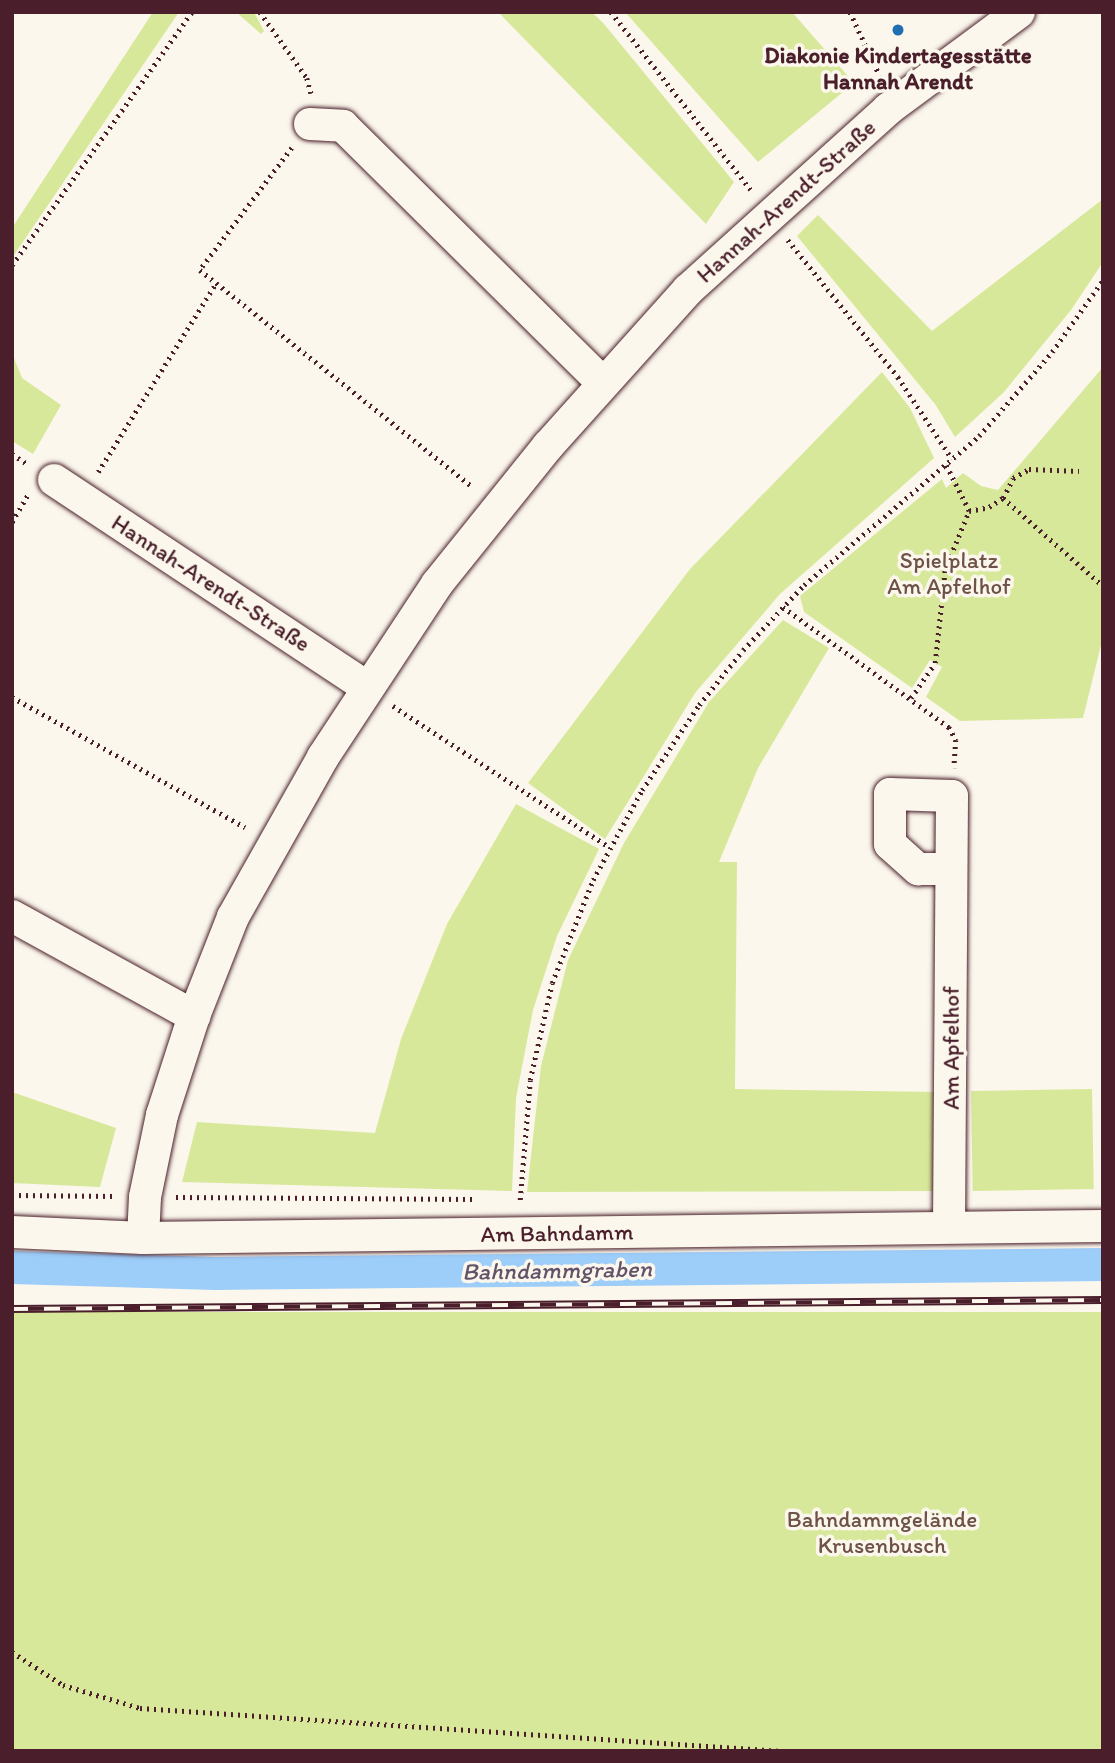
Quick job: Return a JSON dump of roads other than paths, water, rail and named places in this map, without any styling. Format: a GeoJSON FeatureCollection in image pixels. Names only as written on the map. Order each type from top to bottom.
{"type":"FeatureCollection","features":[{"type":"Feature","properties":{"kind":"street","name":"Hannah-Arendt-Straße"},"geometry":{"type":"LineString","coordinates":[[143,1238],[145,1197],[162,1115],[194,1016],[233,917],[367,687],[437,584],[603,383],[688,290],[888,109],[1019,12]]}},
{"type":"Feature","properties":{"kind":"street"},"geometry":{"type":"LineString","coordinates":[[310,124],[344,126],[603,383]]}},
{"type":"Feature","properties":{"kind":"street","name":"Hannah-Arendt-Straße"},"geometry":{"type":"LineString","coordinates":[[54,480],[367,687]]}},
{"type":"Feature","properties":{"kind":"street","name":"Am Apfelhof"},"geometry":{"type":"LineString","coordinates":[[949,1227],[951,869]]}},
{"type":"Feature","properties":{"kind":"street"},"geometry":{"type":"LineString","coordinates":[[12,916],[194,1016]]}},
{"type":"Feature","properties":{"kind":"street","name":"Am Bahndamm"},"geometry":{"type":"LineString","coordinates":[[12,1232],[143,1238],[1103,1226]]}},
{"type":"Feature","properties":{"kind":"waterway","name":"Bahndammgraben"},"geometry":{"type":"LineString","coordinates":[[12,1267],[215,1273],[1103,1264]]}},
{"type":"Feature","properties":{"kind":"railway"},"geometry":{"type":"LineString","coordinates":[[12,1309],[1103,1300]]}},
{"type":"Feature","properties":{"kind":"place","name":"Diakonie Kindertagesstätte Hannah Arendt"},"geometry":{"type":"Point","coordinates":[898,30]}},
{"type":"Feature","properties":{"kind":"park label","name":"Spielplatz Am Apfelhof"},"geometry":{"type":"Point","coordinates":[949,573]}},
{"type":"Feature","properties":{"kind":"park label","name":"Bahndammgelände Krusenbusch"},"geometry":{"type":"Point","coordinates":[882,1532]}}]}
